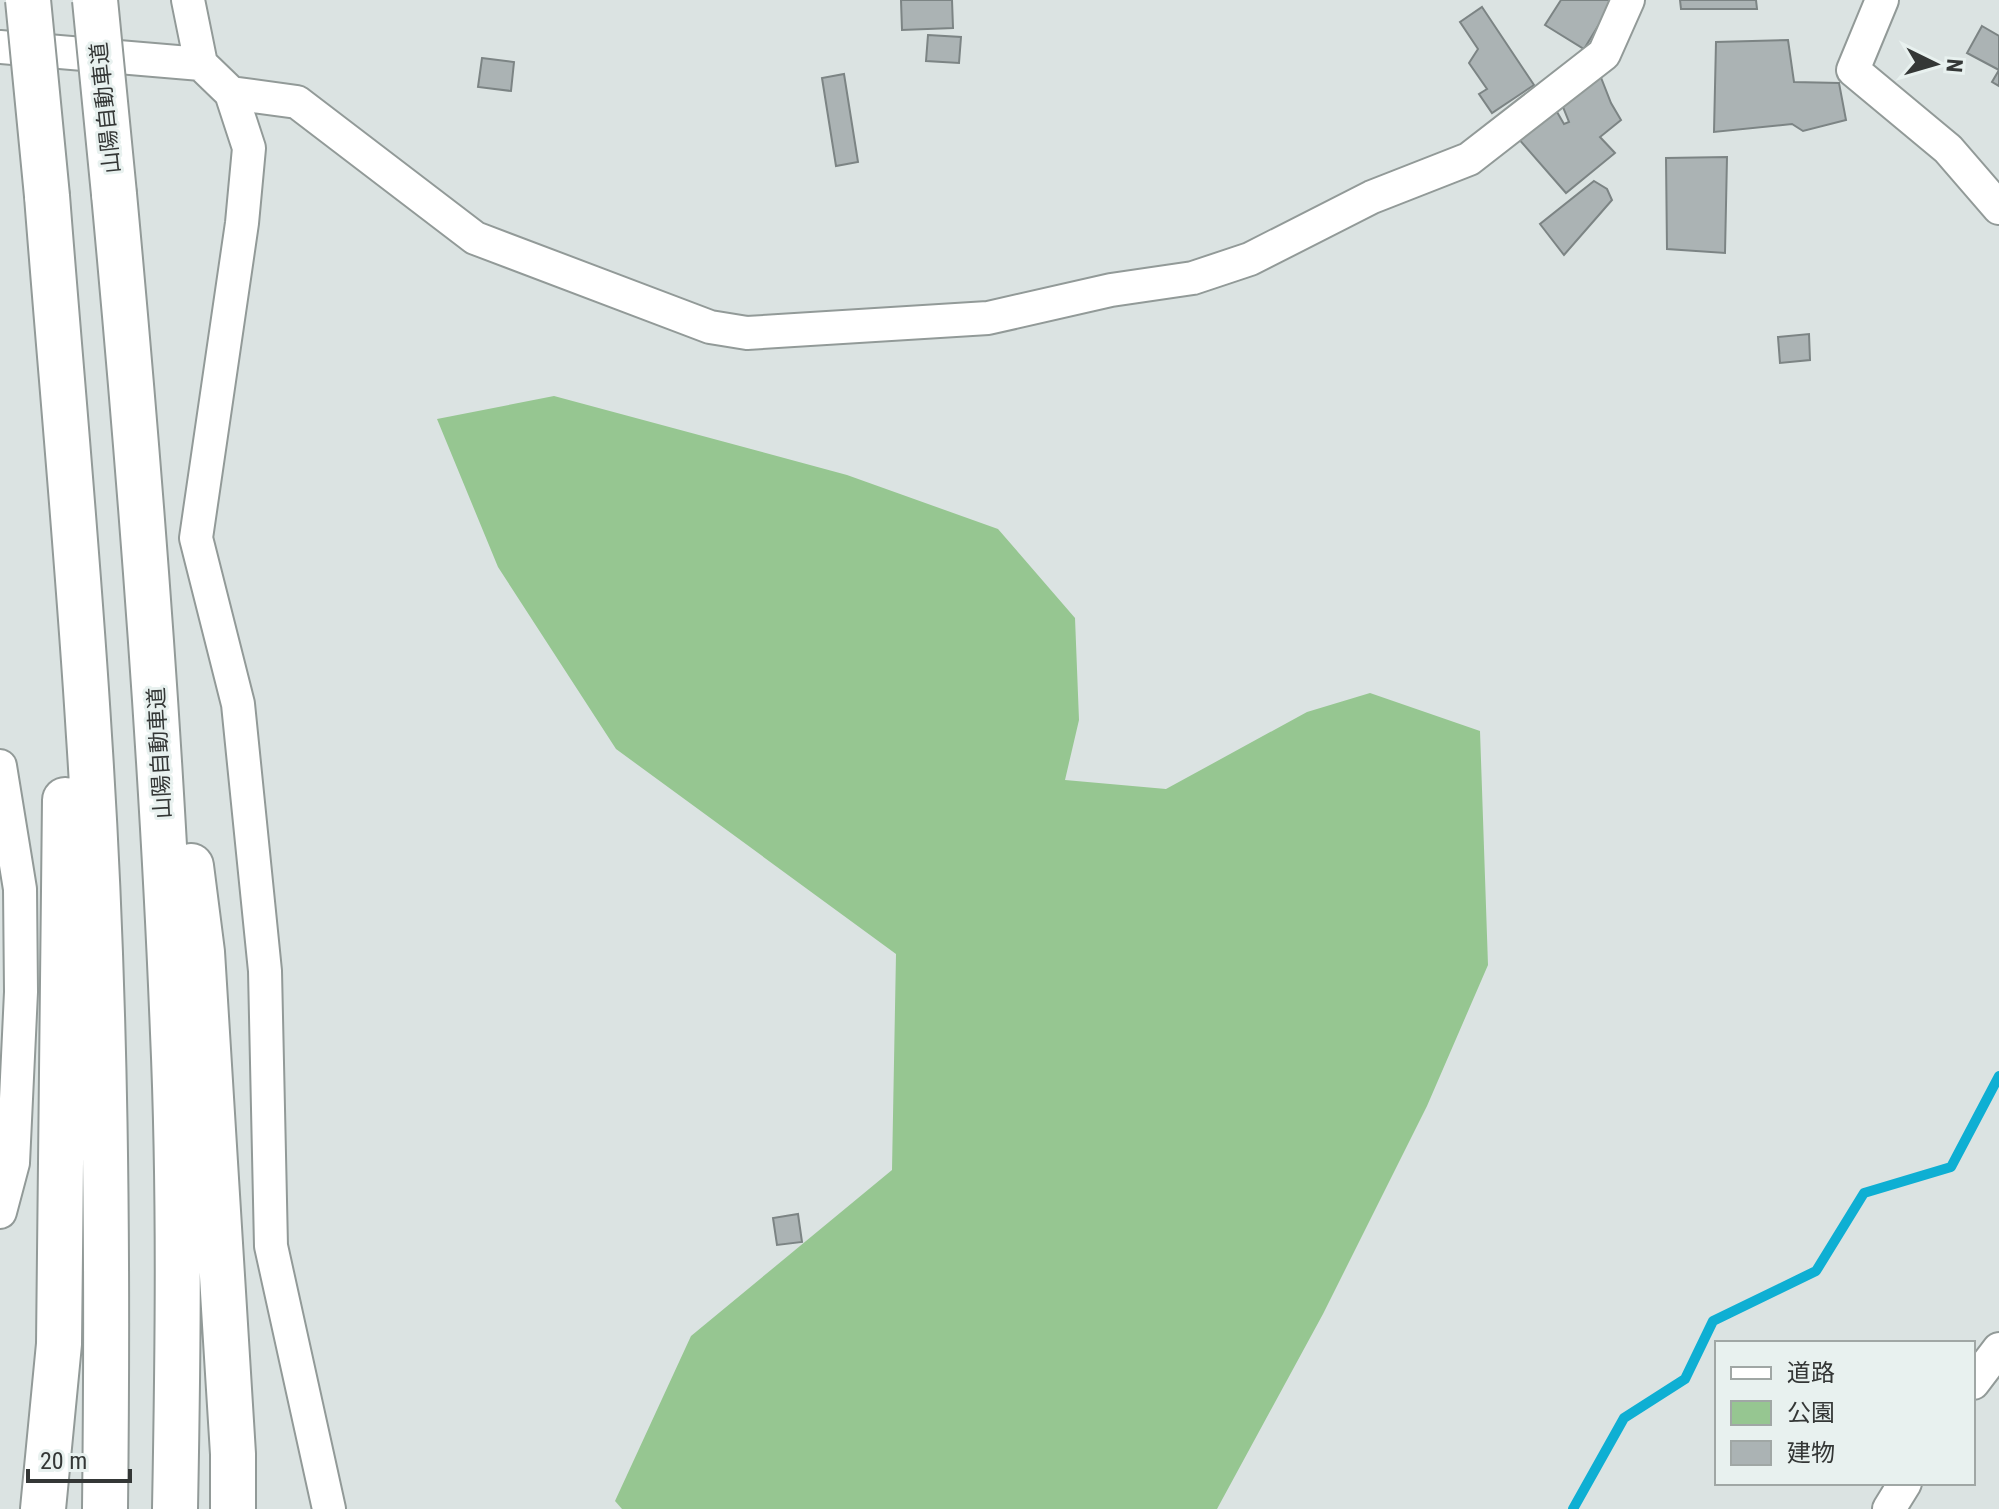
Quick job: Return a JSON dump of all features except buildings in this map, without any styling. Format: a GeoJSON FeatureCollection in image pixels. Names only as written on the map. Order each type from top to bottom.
{"type":"FeatureCollection","features":[{"type":"Feature","properties":{"kind":"highway"},"geometry":{"type":"LineString","coordinates":[[28,0],[47,196],[90,739],[102,1036],[107,1360],[105,1509]]}},
{"type":"Feature","properties":{"kind":"highway","name":"山陽自動車道"},"geometry":{"type":"LineString","coordinates":[[95,0],[141,479],[174,1035],[178,1357],[175,1509]]}},
{"type":"Feature","properties":{"kind":"highway"},"geometry":{"type":"LineString","coordinates":[[141,479],[202,952],[233,1454],[233,1509]]}},
{"type":"Feature","properties":{"kind":"highway"},"geometry":{"type":"LineString","coordinates":[[43,1509],[59,1344],[70,480]]}},
{"type":"Feature","properties":{"kind":"street"},"geometry":{"type":"LineString","coordinates":[[188,0],[201,64],[231,93],[249,148],[242,223],[196,538],[238,704],[265,971],[271,1246],[329,1509]]}},
{"type":"Feature","properties":{"kind":"street"},"geometry":{"type":"LineString","coordinates":[[231,93],[297,102],[475,238],[710,327],[747,333],[988,318],[1111,290],[1193,278],[1222,269],[1250,259],[1372,197],[1469,159],[1604,54],[1628,0]]}},
{"type":"Feature","properties":{"kind":"street"},"geometry":{"type":"LineString","coordinates":[[1882,0],[1853,70],[1948,149],[1999,208]]}},
{"type":"Feature","properties":{"kind":"street"},"geometry":{"type":"LineString","coordinates":[[0,47],[201,64]]}},
{"type":"Feature","properties":{"kind":"street"},"geometry":{"type":"LineString","coordinates":[[0,766],[20,889],[21,992],[13,1163],[0,1212]]}},
{"type":"Feature","properties":{"kind":"street"},"geometry":{"type":"LineString","coordinates":[[1975,1380],[1999,1349]]}},
{"type":"Feature","properties":{"kind":"street"},"geometry":{"type":"LineString","coordinates":[[1889,1509],[1904,1485]]}},
{"type":"Feature","properties":{"kind":"green space"},"geometry":{"type":"Polygon","coordinates":[[[554,396],[847,475],[998,529],[1075,618],[1079,720],[1065,780],[1166,789],[1307,712],[1370,693],[1480,731],[1488,965],[1427,1106],[1323,1314],[1217,1509],[622,1509],[615,1501],[691,1336],[892,1170],[896,954],[616,749],[498,567],[437,419],[554,396]]]}},
{"type":"Feature","properties":{"kind":"waterway"},"geometry":{"type":"LineString","coordinates":[[1573,1509],[1624,1418],[1685,1379],[1713,1321],[1816,1271],[1864,1193],[1951,1167],[1999,1076]]}}]}
